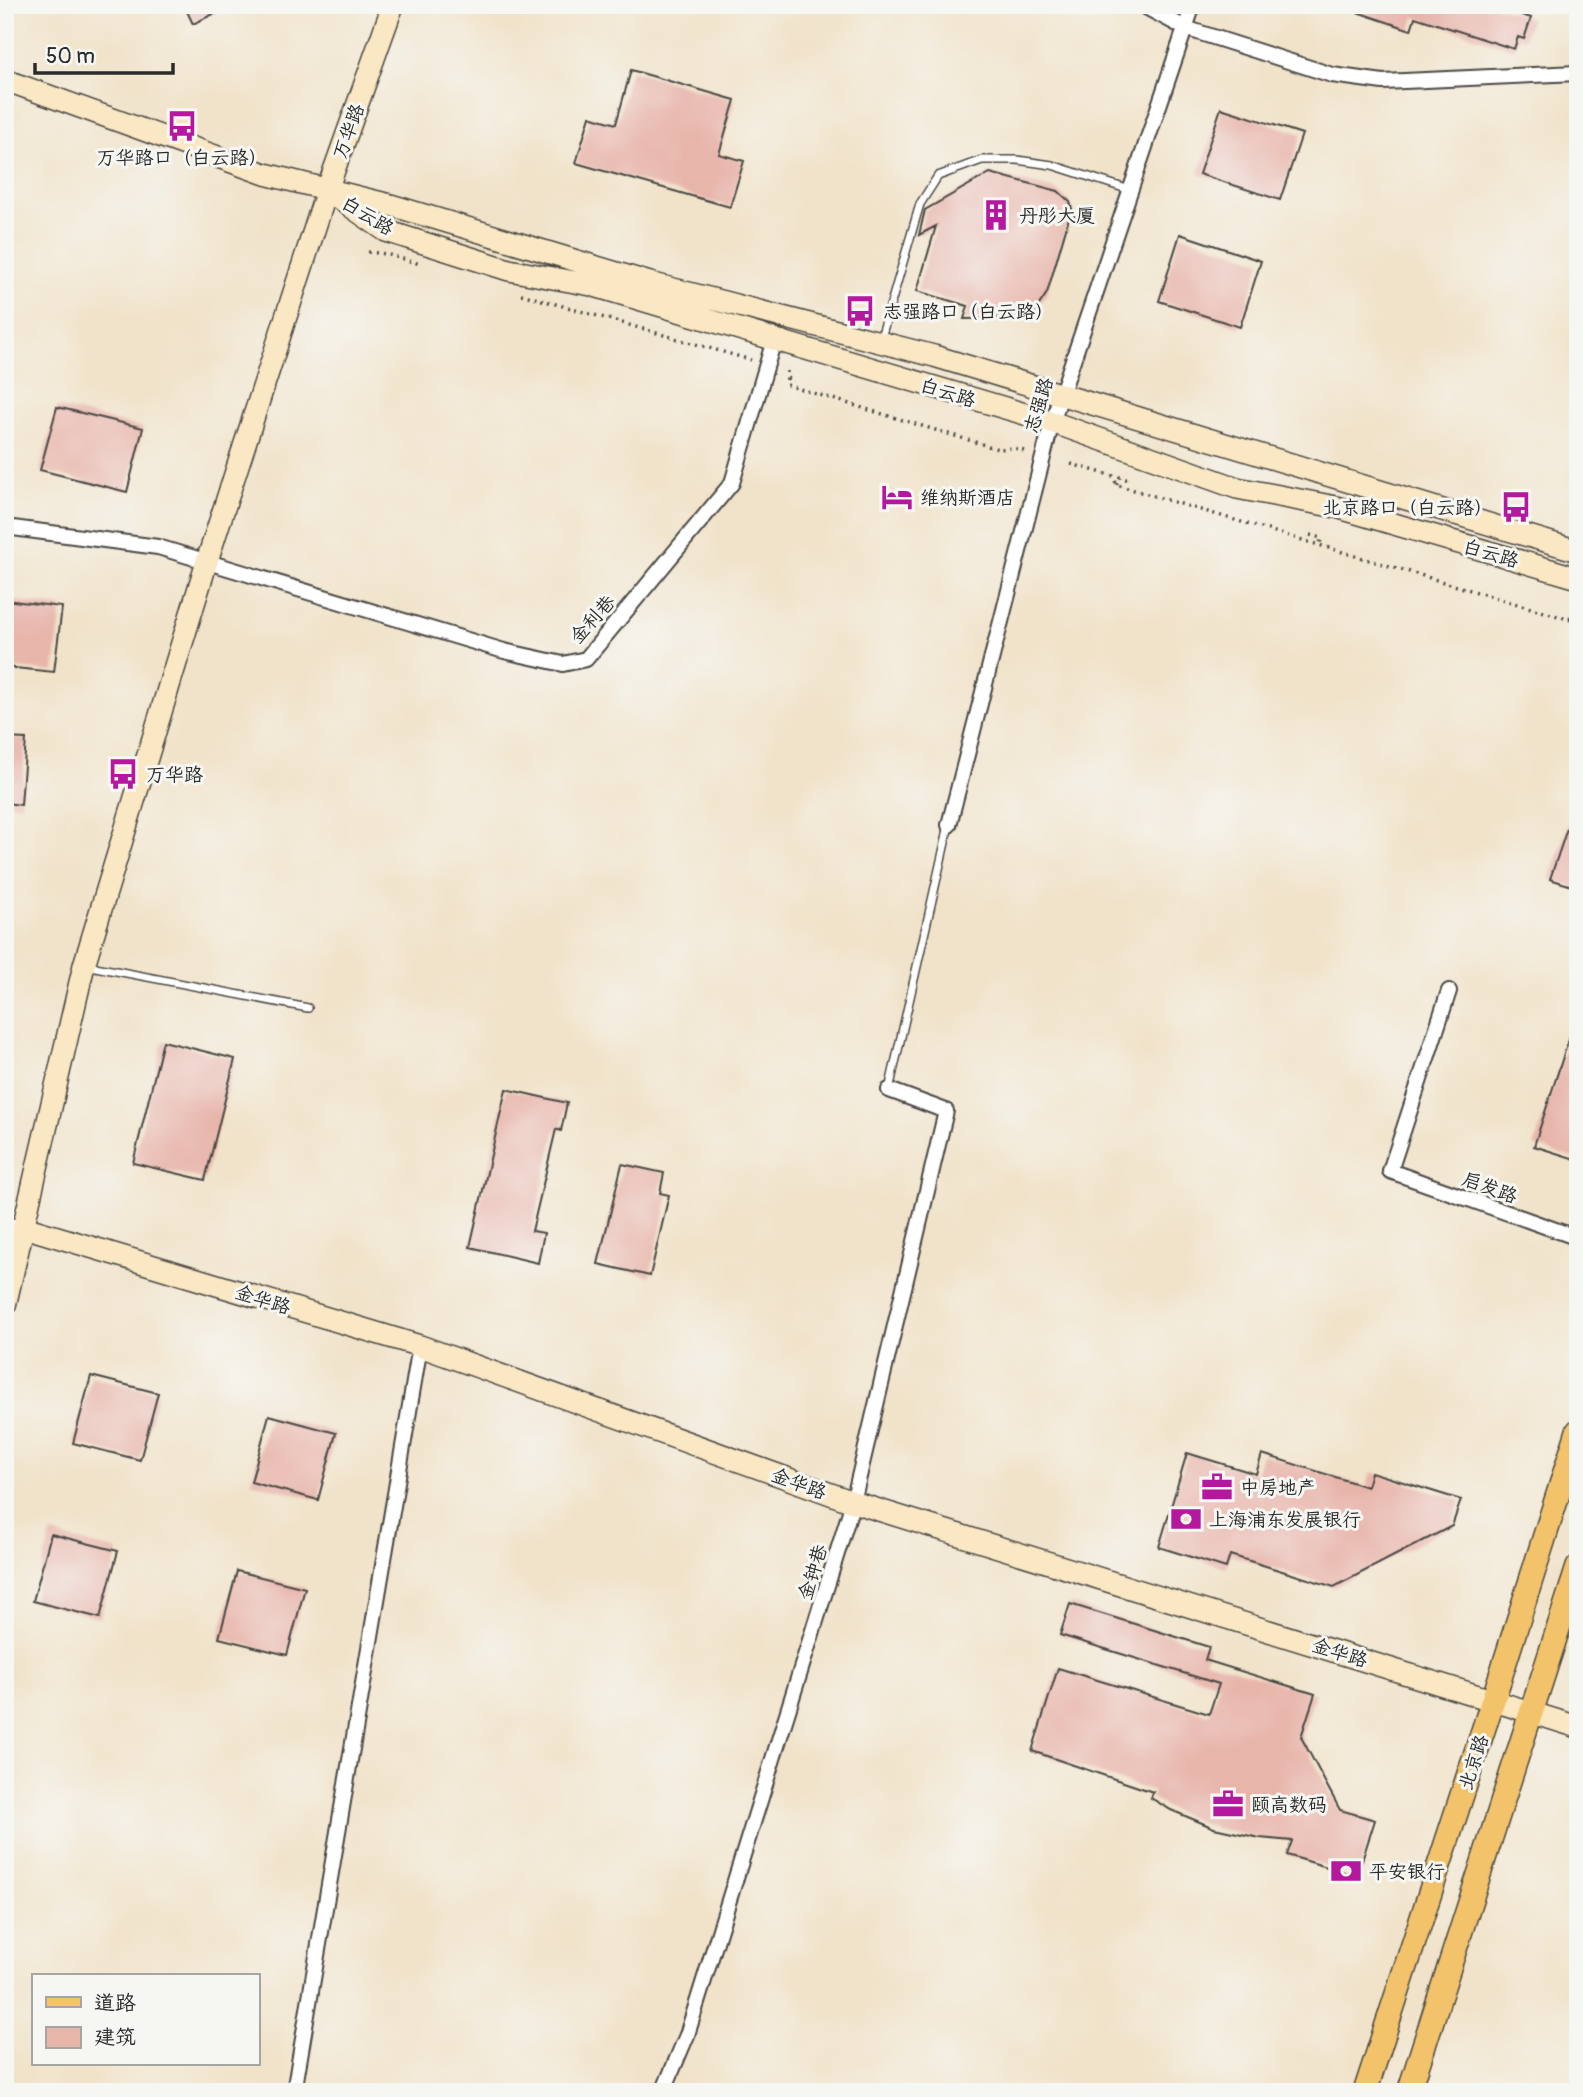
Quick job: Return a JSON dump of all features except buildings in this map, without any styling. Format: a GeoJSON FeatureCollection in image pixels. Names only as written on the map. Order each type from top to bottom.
{"type":"FeatureCollection","features":[{"type":"Feature","properties":{"kind":"main road","name":"北京路"},"geometry":{"type":"LineString","coordinates":[[1365,2092],[1578,1431]]}},
{"type":"Feature","properties":{"kind":"main road","name":"北京路"},"geometry":{"type":"LineString","coordinates":[[1409,2092],[1578,1567]]}},
{"type":"Feature","properties":{"kind":"street","name":"万华路"},"geometry":{"type":"LineString","coordinates":[[5,1306],[15,1226],[84,965],[207,561],[327,190],[393,5]]}},
{"type":"Feature","properties":{"kind":"street"},"geometry":{"type":"LineString","coordinates":[[1142,5],[1185,28],[1332,75],[1383,82],[1578,73]]}},
{"type":"Feature","properties":{"kind":"street","name":"志强路"},"geometry":{"type":"LineString","coordinates":[[949,825],[1052,422],[1193,5]]}},
{"type":"Feature","properties":{"kind":"street","name":"白云路"},"geometry":{"type":"LineString","coordinates":[[5,80],[265,174],[394,206],[650,283],[934,356],[1578,551]]}},
{"type":"Feature","properties":{"kind":"street","name":"白云路"},"geometry":{"type":"LineString","coordinates":[[327,190],[386,230],[509,270],[591,285],[1052,422],[1237,488],[1336,507],[1578,578]]}},
{"type":"Feature","properties":{"kind":"street","name":"金利巷"},"geometry":{"type":"LineString","coordinates":[[5,527],[158,547],[504,651],[563,664],[586,659],[732,483],[774,340]]}},
{"type":"Feature","properties":{"kind":"street","name":"启发路"},"geometry":{"type":"LineString","coordinates":[[1449,991],[1390,1171],[1578,1238]]}},
{"type":"Feature","properties":{"kind":"street","name":"金钟巷"},"geometry":{"type":"LineString","coordinates":[[663,2092],[687,2035],[853,1502],[946,1111],[889,1090]]}},
{"type":"Feature","properties":{"kind":"street","name":"金华路"},"geometry":{"type":"LineString","coordinates":[[15,1226],[421,1346],[853,1502],[1578,1727]]}},
{"type":"Feature","properties":{"kind":"street"},"geometry":{"type":"LineString","coordinates":[[294,2092],[421,1346]]}},
{"type":"Feature","properties":{"kind":"lane"},"geometry":{"type":"LineString","coordinates":[[880,342],[920,204],[937,176],[982,160],[1017,160],[1052,165],[1130,190]]}},
{"type":"Feature","properties":{"kind":"lane"},"geometry":{"type":"LineString","coordinates":[[889,1090],[949,825]]}},
{"type":"Feature","properties":{"kind":"lane"},"geometry":{"type":"LineString","coordinates":[[84,965],[308,1008]]}},
{"type":"Feature","properties":{"kind":"path"},"geometry":{"type":"LineString","coordinates":[[368,252],[386,254],[425,266]]}},
{"type":"Feature","properties":{"kind":"path"},"geometry":{"type":"LineString","coordinates":[[517,293],[751,360]]}},
{"type":"Feature","properties":{"kind":"path"},"geometry":{"type":"LineString","coordinates":[[787,371],[787,385],[998,449],[1015,448],[1028,452]]}},
{"type":"Feature","properties":{"kind":"path"},"geometry":{"type":"LineString","coordinates":[[787,378],[793,382]]}},
{"type":"Feature","properties":{"kind":"path"},"geometry":{"type":"LineString","coordinates":[[1071,464],[1113,476],[1117,485],[1578,622]]}},
{"type":"Feature","properties":{"kind":"path"},"geometry":{"type":"LineString","coordinates":[[1117,485],[1120,477],[1129,480]]}},
{"type":"Feature","properties":{"kind":"path"},"geometry":{"type":"LineString","coordinates":[[1310,535],[1321,538],[1320,545]]}},
{"type":"Feature","properties":{"kind":"path"},"geometry":{"type":"LineString","coordinates":[[1570,619],[1572,612]]}},
{"type":"Feature","properties":{"kind":"place","name":"万华路口（白云路）"},"geometry":{"type":"Point","coordinates":[182,126]}},
{"type":"Feature","properties":{"kind":"place","name":"丹彤大厦"},"geometry":{"type":"Point","coordinates":[996,215]}},
{"type":"Feature","properties":{"kind":"place","name":"志强路口（白云路）"},"geometry":{"type":"Point","coordinates":[860,311]}},
{"type":"Feature","properties":{"kind":"place","name":"维纳斯酒店"},"geometry":{"type":"Point","coordinates":[897,497]}},
{"type":"Feature","properties":{"kind":"place","name":"北京路口（白云路）"},"geometry":{"type":"Point","coordinates":[1516,507]}},
{"type":"Feature","properties":{"kind":"place","name":"万华路"},"geometry":{"type":"Point","coordinates":[123,774]}},
{"type":"Feature","properties":{"kind":"place","name":"中房地产"},"geometry":{"type":"Point","coordinates":[1217,1487]}},
{"type":"Feature","properties":{"kind":"place","name":"上海浦东发展银行"},"geometry":{"type":"Point","coordinates":[1186,1519]}},
{"type":"Feature","properties":{"kind":"place","name":"颐高数码"},"geometry":{"type":"Point","coordinates":[1228,1804]}},
{"type":"Feature","properties":{"kind":"place","name":"平安银行"},"geometry":{"type":"Point","coordinates":[1346,1871]}}]}
